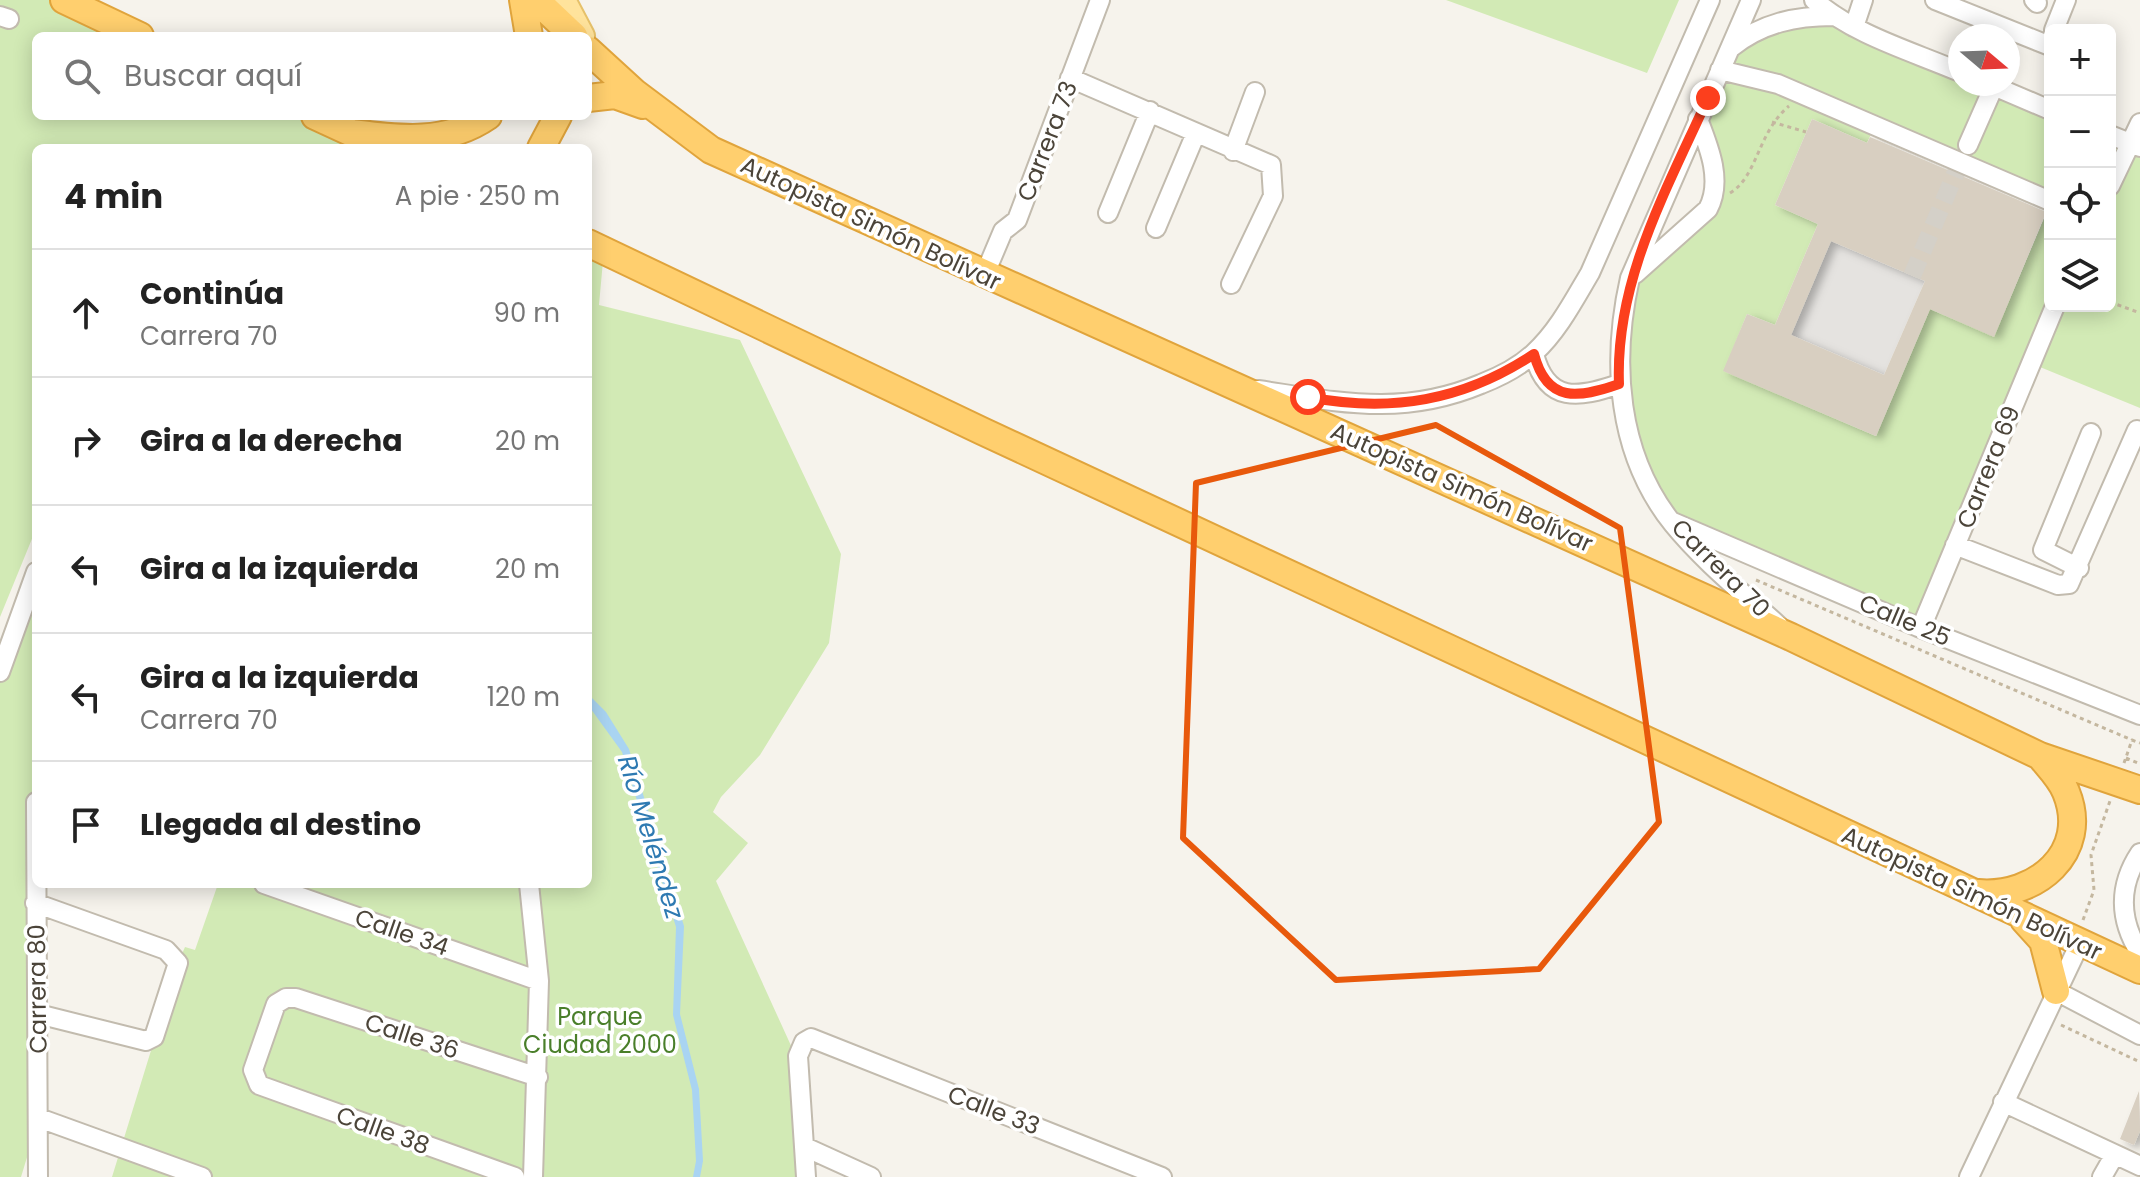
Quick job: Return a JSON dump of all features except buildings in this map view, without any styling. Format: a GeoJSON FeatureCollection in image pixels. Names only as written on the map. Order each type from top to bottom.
{"type":"FeatureCollection","features":[{"type":"Feature","properties":{"kind":"highway"},"geometry":{"type":"LineString","coordinates":[[523,0],[528,32]]}},
{"type":"Feature","properties":{"kind":"highway","name":"Autopista Simón Bolívar"},"geometry":{"type":"LineString","coordinates":[[536,0],[571,32]]}},
{"type":"Feature","properties":{"kind":"highway"},"geometry":{"type":"LineString","coordinates":[[73,4],[132,32]]}},
{"type":"Feature","properties":{"kind":"highway","name":"Autopista Simón Bolívar"},"geometry":{"type":"LineString","coordinates":[[592,52],[635,93],[711,150],[984,276],[1244,388],[1791,637],[2040,756],[2129,786]]}},
{"type":"Feature","properties":{"kind":"highway"},"geometry":{"type":"LineString","coordinates":[[592,98],[615,95],[637,101],[690,135]]}},
{"type":"Feature","properties":{"kind":"highway"},"geometry":{"type":"LineString","coordinates":[[324,120],[375,144]]}},
{"type":"Feature","properties":{"kind":"highway"},"geometry":{"type":"LineString","coordinates":[[352,133],[403,139],[436,137],[478,120]]}},
{"type":"Feature","properties":{"kind":"highway"},"geometry":{"type":"LineString","coordinates":[[542,144],[555,120]]}},
{"type":"Feature","properties":{"kind":"highway","name":"Autopista Simón Bolívar"},"geometry":{"type":"LineString","coordinates":[[593,244],[982,431],[2140,970]]}},
{"type":"Feature","properties":{"kind":"highway"},"geometry":{"type":"LineString","coordinates":[[1971,893],[1998,895],[2024,889],[2046,875],[2063,853],[2070,828],[2069,801],[2065,788],[2040,756]]}},
{"type":"Feature","properties":{"kind":"highway"},"geometry":{"type":"LineString","coordinates":[[2018,914],[2043,941],[2056,991]]}},
{"type":"Feature","properties":{"kind":"main road"},"geometry":{"type":"LineString","coordinates":[[563,0],[578,32]]}},
{"type":"Feature","properties":{"kind":"street","name":"Carrera 73"},"geometry":{"type":"LineString","coordinates":[[984,276],[1003,231],[1017,220],[1100,0]]}},
{"type":"Feature","properties":{"kind":"street"},"geometry":{"type":"LineString","coordinates":[[1244,388],[1347,405],[1414,403],[1465,391],[1534,354],[1566,314],[1590,273],[1710,0]]}},
{"type":"Feature","properties":{"kind":"street","name":"Carrera 70"},"geometry":{"type":"LineString","coordinates":[[1751,0],[1630,278],[1622,314],[1619,384],[1628,432],[1645,478],[1671,521],[1692,545],[1791,637]]}},
{"type":"Feature","properties":{"kind":"street"},"geometry":{"type":"LineString","coordinates":[[1814,0],[1833,16],[1854,27],[1948,67]]}},
{"type":"Feature","properties":{"kind":"street"},"geometry":{"type":"LineString","coordinates":[[1854,27],[1863,0]]}},
{"type":"Feature","properties":{"kind":"street"},"geometry":{"type":"LineString","coordinates":[[1935,0],[2044,38]]}},
{"type":"Feature","properties":{"kind":"street"},"geometry":{"type":"LineString","coordinates":[[2056,24],[2066,0]]}},
{"type":"Feature","properties":{"kind":"street"},"geometry":{"type":"LineString","coordinates":[[1730,48],[1747,35],[1789,19],[1833,16]]}},
{"type":"Feature","properties":{"kind":"street"},"geometry":{"type":"LineString","coordinates":[[1720,70],[1804,95],[2044,198]]}},
{"type":"Feature","properties":{"kind":"street"},"geometry":{"type":"LineString","coordinates":[[1070,78],[1271,165],[1273,196],[1231,284]]}},
{"type":"Feature","properties":{"kind":"street"},"geometry":{"type":"LineString","coordinates":[[1233,151],[1255,92]]}},
{"type":"Feature","properties":{"kind":"street"},"geometry":{"type":"LineString","coordinates":[[1968,145],[1987,96]]}},
{"type":"Feature","properties":{"kind":"street"},"geometry":{"type":"LineString","coordinates":[[2017,96],[2044,107]]}},
{"type":"Feature","properties":{"kind":"street"},"geometry":{"type":"LineString","coordinates":[[1108,213],[1150,111]]}},
{"type":"Feature","properties":{"kind":"street"},"geometry":{"type":"LineString","coordinates":[[1630,278],[1708,209],[1715,196],[1716,180],[1698,119]]}},
{"type":"Feature","properties":{"kind":"street"},"geometry":{"type":"LineString","coordinates":[[2116,176],[2135,146],[2140,123]]}},
{"type":"Feature","properties":{"kind":"street"},"geometry":{"type":"LineString","coordinates":[[1156,228],[1196,133]]}},
{"type":"Feature","properties":{"kind":"street"},"geometry":{"type":"LineString","coordinates":[[2116,138],[2135,146]]}},
{"type":"Feature","properties":{"kind":"street","name":"Carrera 69"},"geometry":{"type":"LineString","coordinates":[[1921,628],[2052,312]]}},
{"type":"Feature","properties":{"kind":"street"},"geometry":{"type":"LineString","coordinates":[[1534,354],[1538,369],[1558,390],[1588,395],[1619,384]]}},
{"type":"Feature","properties":{"kind":"street"},"geometry":{"type":"LineString","coordinates":[[1955,545],[2058,585],[2069,584],[2079,568],[2137,430]]}},
{"type":"Feature","properties":{"kind":"street"},"geometry":{"type":"LineString","coordinates":[[2079,568],[2043,550],[2091,433]]}},
{"type":"Feature","properties":{"kind":"street","name":"Calle 25"},"geometry":{"type":"LineString","coordinates":[[1671,521],[1921,628],[2140,715]]}},
{"type":"Feature","properties":{"kind":"street"},"geometry":{"type":"LineString","coordinates":[[0,672],[32,583]]}},
{"type":"Feature","properties":{"kind":"street"},"geometry":{"type":"LineString","coordinates":[[2140,853],[2127,876],[2123,897],[2124,917],[2140,953]]}},
{"type":"Feature","properties":{"kind":"street","name":"Carrera 80"},"geometry":{"type":"LineString","coordinates":[[35,888],[38,1177]]}},
{"type":"Feature","properties":{"kind":"street","name":"Calle 34"},"geometry":{"type":"LineString","coordinates":[[275,888],[539,981]]}},
{"type":"Feature","properties":{"kind":"street"},"geometry":{"type":"LineString","coordinates":[[529,888],[539,981],[533,1177]]}},
{"type":"Feature","properties":{"kind":"street"},"geometry":{"type":"LineString","coordinates":[[35,903],[174,954],[178,963],[154,1037],[146,1041],[38,1014]]}},
{"type":"Feature","properties":{"kind":"street"},"geometry":{"type":"LineString","coordinates":[[1969,1177],[2078,942]]}},
{"type":"Feature","properties":{"kind":"street"},"geometry":{"type":"LineString","coordinates":[[2056,991],[2140,1035]]}},
{"type":"Feature","properties":{"kind":"street","name":"Calle 36"},"geometry":{"type":"LineString","coordinates":[[254,1080],[253,1070],[276,1004],[286,998],[296,998],[538,1077]]}},
{"type":"Feature","properties":{"kind":"street","name":"Calle 33"},"geometry":{"type":"LineString","coordinates":[[805,1147],[798,1061],[801,1047],[807,1040],[826,1042],[1162,1177]]}},
{"type":"Feature","properties":{"kind":"street","name":"Calle 38"},"geometry":{"type":"LineString","coordinates":[[254,1080],[259,1085],[515,1177]]}},
{"type":"Feature","properties":{"kind":"street"},"geometry":{"type":"LineString","coordinates":[[2003,1102],[2140,1166]]}},
{"type":"Feature","properties":{"kind":"street"},"geometry":{"type":"LineString","coordinates":[[39,1118],[202,1177]]}},
{"type":"Feature","properties":{"kind":"street"},"geometry":{"type":"LineString","coordinates":[[806,1177],[805,1147],[871,1177]]}},
{"type":"Feature","properties":{"kind":"street"},"geometry":{"type":"LineString","coordinates":[[2102,1177],[2114,1156]]}},
{"type":"Feature","properties":{"kind":"path"},"geometry":{"type":"LineString","coordinates":[[1715,196],[1725,196],[1746,182],[1756,152],[1772,122],[1804,95]]}},
{"type":"Feature","properties":{"kind":"path"},"geometry":{"type":"LineString","coordinates":[[1772,122],[1806,132]]}},
{"type":"Feature","properties":{"kind":"path"},"geometry":{"type":"LineString","coordinates":[[2116,304],[2140,313]]}},
{"type":"Feature","properties":{"kind":"path"},"geometry":{"type":"LineString","coordinates":[[1752,578],[2140,743]]}},
{"type":"Feature","properties":{"kind":"path"},"geometry":{"type":"LineString","coordinates":[[2078,942],[2094,890],[2091,855],[2129,786],[2126,758],[2132,740]]}},
{"type":"Feature","properties":{"kind":"path"},"geometry":{"type":"LineString","coordinates":[[2126,758],[2140,764]]}},
{"type":"Feature","properties":{"kind":"highlighted area"},"geometry":{"type":"Polygon","coordinates":[[[1436,425],[1620,528],[1659,822],[1539,969],[1336,980],[1183,838],[1196,483],[1436,425]]]}},
{"type":"Feature","properties":{"kind":"green space"},"geometry":{"type":"Polygon","coordinates":[[[0,0],[64,0],[132,32],[32,32],[32,120],[324,120],[375,144],[32,144],[32,539],[0,617],[0,0]]]}},
{"type":"Feature","properties":{"kind":"green space"},"geometry":{"type":"Polygon","coordinates":[[[1446,0],[1679,0],[1647,73],[1446,0]]]}},
{"type":"Feature","properties":{"kind":"green space"},"geometry":{"type":"Polygon","coordinates":[[[1811,16],[1948,67],[1948,96],[2017,96],[2044,107],[2044,205],[1872,132],[1867,143],[1812,119],[1775,205],[1818,224],[1775,325],[1747,314],[1724,371],[1876,436],[1930,309],[1994,336],[2044,219],[2044,312],[2116,312],[2116,137],[2131,143],[2140,123],[2140,408],[2030,363],[1918,627],[1671,521],[1628,432],[1630,278],[1708,209],[1704,134],[1730,48],[1811,16]]]}},
{"type":"Feature","properties":{"kind":"green space","name":"Parque Ciudad 2000"},"geometry":{"type":"Polygon","coordinates":[[[592,245],[604,250],[599,305],[740,340],[841,554],[829,643],[760,755],[721,797],[713,812],[748,843],[716,881],[798,1061],[806,1177],[112,1177],[178,963],[185,947],[195,950],[217,888],[592,888],[592,245]]]}},
{"type":"Feature","properties":{"kind":"green space"},"geometry":{"type":"Polygon","coordinates":[[[32,583],[32,888],[38,888],[39,1118],[21,1177],[0,1177],[0,672],[32,583]]]}},
{"type":"Feature","properties":{"kind":"shaded area"},"geometry":{"type":"Polygon","coordinates":[[[1831,241],[1925,281],[1884,375],[1791,335],[1831,241]]]}},
{"type":"Feature","properties":{"kind":"water","name":"Río Meléndez"},"geometry":{"type":"Polygon","coordinates":[[[592,698],[606,712],[629,749],[684,926],[680,1014],[699,1089],[703,1161],[700,1177],[693,1177],[696,1161],[692,1090],[673,1015],[676,927],[622,752],[592,711],[592,698]]]}},
{"type":"Feature","properties":{"kind":"tunnel"},"geometry":{"type":"LineString","coordinates":[[1912,276],[1965,151]]}},
{"type":"Feature","properties":{"kind":"route"},"geometry":{"type":"LineString","coordinates":[[1308,397],[1347,405],[1414,403],[1465,391],[1489,381],[1534,354],[1538,369],[1546,381],[1558,390],[1573,395],[1588,395],[1619,384],[1622,314],[1630,278],[1708,98]]}}]}
